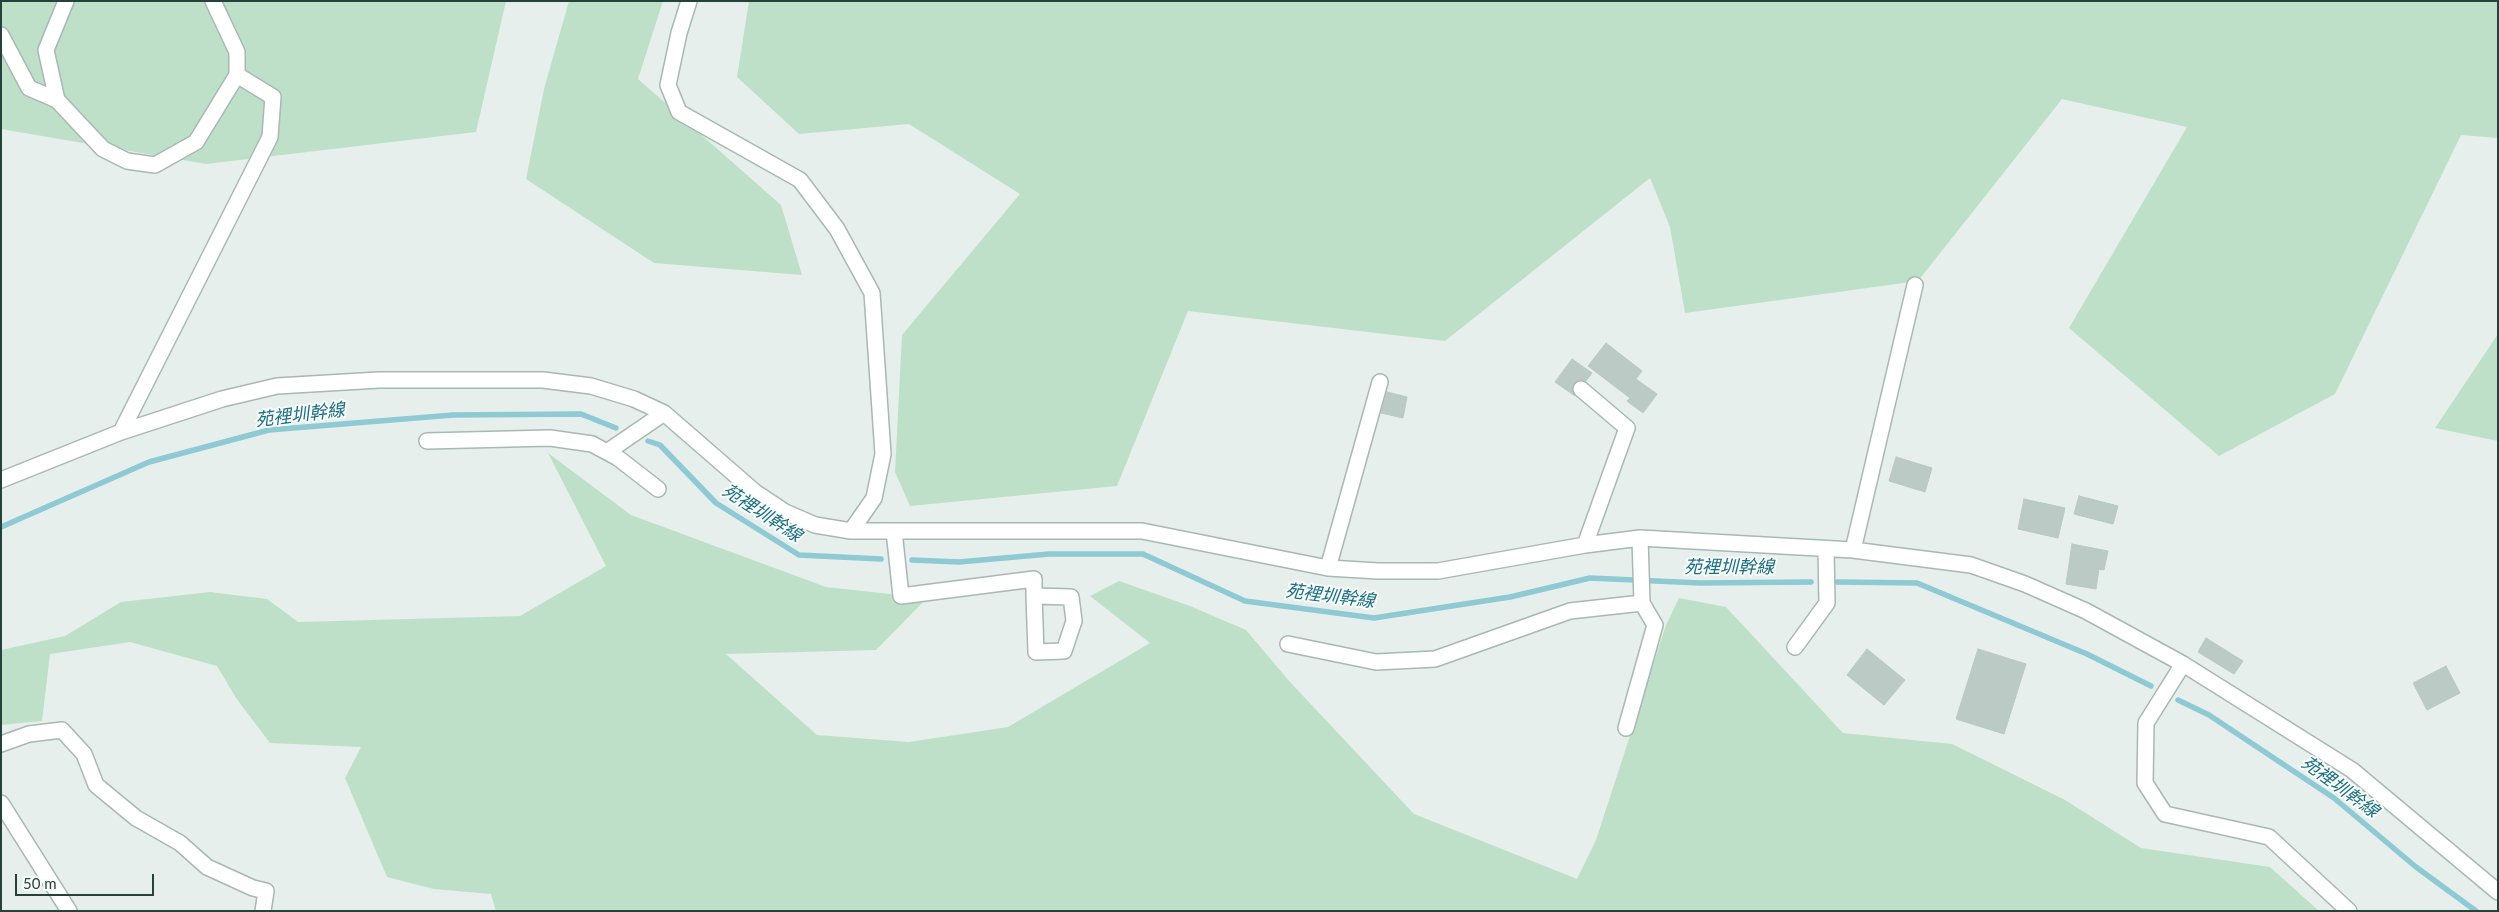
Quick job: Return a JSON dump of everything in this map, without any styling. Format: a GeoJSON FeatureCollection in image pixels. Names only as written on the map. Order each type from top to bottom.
{"type":"FeatureCollection","features":[{"type":"Feature","properties":{"kind":"street"},"geometry":{"type":"LineString","coordinates":[[57,100],[46,50],[66,1]]}},
{"type":"Feature","properties":{"kind":"street"},"geometry":{"type":"LineString","coordinates":[[1,35],[29,88],[57,100],[103,149],[127,161],[155,165],[196,142],[237,75],[237,52],[213,1]]}},
{"type":"Feature","properties":{"kind":"street"},"geometry":{"type":"LineString","coordinates":[[689,1],[679,33],[668,85],[679,112],[800,180],[837,229],[872,293],[883,454],[874,498],[851,532]]}},
{"type":"Feature","properties":{"kind":"street"},"geometry":{"type":"LineString","coordinates":[[122,432],[270,137],[274,97],[237,75]]}},
{"type":"Feature","properties":{"kind":"street"},"geometry":{"type":"LineString","coordinates":[[1853,550],[1915,285]]}},
{"type":"Feature","properties":{"kind":"street"},"geometry":{"type":"LineString","coordinates":[[1,480],[122,432],[222,399],[276,386],[379,380],[543,380],[591,386],[634,399],[664,413],[755,492],[785,512],[815,525],[851,532],[1142,532],[1328,568],[1378,571],[1438,571],[1585,545],[1640,538],[1853,550],[1971,565],[2025,584],[2086,611],[2183,664],[2352,770],[2498,892]]}},
{"type":"Feature","properties":{"kind":"street"},"geometry":{"type":"LineString","coordinates":[[1328,568],[1380,382]]}},
{"type":"Feature","properties":{"kind":"street"},"geometry":{"type":"LineString","coordinates":[[1581,389],[1627,428],[1585,545]]}},
{"type":"Feature","properties":{"kind":"street"},"geometry":{"type":"LineString","coordinates":[[607,452],[664,413]]}},
{"type":"Feature","properties":{"kind":"street"},"geometry":{"type":"LineString","coordinates":[[427,441],[550,438],[592,444],[618,458],[658,489]]}},
{"type":"Feature","properties":{"kind":"street"},"geometry":{"type":"LineString","coordinates":[[894,532],[901,596],[1034,579],[1034,596]]}},
{"type":"Feature","properties":{"kind":"street"},"geometry":{"type":"LineString","coordinates":[[1626,728],[1655,625],[1642,603],[1640,538]]}},
{"type":"Feature","properties":{"kind":"street"},"geometry":{"type":"LineString","coordinates":[[1795,647],[1827,603],[1826,549]]}},
{"type":"Feature","properties":{"kind":"street"},"geometry":{"type":"LineString","coordinates":[[1288,644],[1376,662],[1435,659],[1570,611],[1642,603]]}},
{"type":"Feature","properties":{"kind":"street"},"geometry":{"type":"LineString","coordinates":[[2183,664],[2146,723],[2145,783],[2166,814],[2269,837],[2349,911]]}},
{"type":"Feature","properties":{"kind":"street"},"geometry":{"type":"LineString","coordinates":[[1,744],[29,734],[62,730],[84,754],[96,785],[136,818],[180,844],[207,867],[253,888],[266,891],[262,911]]}},
{"type":"Feature","properties":{"kind":"street"},"geometry":{"type":"LineString","coordinates":[[1,802],[69,911]]}},
{"type":"Feature","properties":{"kind":"green space"},"geometry":{"type":"Polygon","coordinates":[[[1,1],[506,1],[476,132],[206,164],[1,129],[1,1]]]}},
{"type":"Feature","properties":{"kind":"green space"},"geometry":{"type":"Polygon","coordinates":[[[569,1],[663,1],[638,79],[781,205],[802,275],[654,263],[526,179],[544,89],[569,1]]]}},
{"type":"Feature","properties":{"kind":"green space"},"geometry":{"type":"Polygon","coordinates":[[[749,1],[2498,1],[2498,138],[2461,135],[2335,394],[2219,456],[2069,328],[2187,127],[2062,99],[1918,281],[1685,313],[1670,227],[1650,178],[1445,341],[1188,311],[1117,486],[910,506],[895,472],[902,335],[1020,194],[909,124],[799,134],[737,77],[749,1]]]}},
{"type":"Feature","properties":{"kind":"green space"},"geometry":{"type":"Polygon","coordinates":[[[2498,334],[2498,441],[2435,428],[2498,334]]]}},
{"type":"Feature","properties":{"kind":"green space"},"geometry":{"type":"Polygon","coordinates":[[[548,453],[631,515],[826,587],[927,598],[876,650],[726,654],[817,735],[909,742],[1008,727],[1150,643],[1090,596],[1119,581],[1190,606],[1246,630],[1290,682],[1414,814],[1577,879],[1596,840],[1666,625],[1679,598],[1726,607],[1843,733],[1952,744],[2065,800],[2141,848],[2270,867],[2319,911],[496,911],[491,894],[434,889],[387,877],[345,778],[361,747],[270,743],[236,698],[217,666],[130,642],[50,654],[42,721],[1,725],[1,650],[65,636],[121,602],[210,592],[267,599],[298,622],[520,616],[606,566],[548,453]]]}},
{"type":"Feature","properties":{"kind":"building"},"geometry":{"type":"Polygon","coordinates":[[[1606,343],[1642,371],[1636,379],[1657,394],[1643,413],[1627,401],[1630,398],[1588,366],[1606,343]]]}},
{"type":"Feature","properties":{"kind":"building"},"geometry":{"type":"Polygon","coordinates":[[[1572,359],[1592,373],[1586,381],[1578,380],[1574,383],[1572,388],[1575,396],[1555,382],[1572,359]]]}},
{"type":"Feature","properties":{"kind":"building"},"geometry":{"type":"Polygon","coordinates":[[[1387,392],[1407,397],[1403,418],[1381,413],[1387,392]]]}},
{"type":"Feature","properties":{"kind":"building"},"geometry":{"type":"Polygon","coordinates":[[[1896,457],[1932,468],[1925,492],[1889,481],[1896,457]]]}},
{"type":"Feature","properties":{"kind":"building"},"geometry":{"type":"Polygon","coordinates":[[[2079,496],[2118,506],[2113,524],[2074,514],[2079,496]]]}},
{"type":"Feature","properties":{"kind":"building"},"geometry":{"type":"Polygon","coordinates":[[[2024,499],[2065,508],[2058,538],[2018,529],[2024,499]]]}},
{"type":"Feature","properties":{"kind":"building"},"geometry":{"type":"Polygon","coordinates":[[[2072,544],[2108,551],[2104,570],[2099,569],[2096,589],[2066,584],[2072,544]]]}},
{"type":"Feature","properties":{"kind":"building"},"geometry":{"type":"Polygon","coordinates":[[[2206,638],[2243,661],[2234,674],[2198,652],[2206,638]]]}},
{"type":"Feature","properties":{"kind":"building"},"geometry":{"type":"Polygon","coordinates":[[[1867,649],[1905,680],[1884,705],[1847,675],[1867,649]]]}},
{"type":"Feature","properties":{"kind":"building"},"geometry":{"type":"Polygon","coordinates":[[[1978,649],[2026,664],[2004,734],[1956,719],[1978,649]]]}},
{"type":"Feature","properties":{"kind":"building"},"geometry":{"type":"Polygon","coordinates":[[[2446,666],[2460,693],[2427,710],[2413,683],[2446,666]]]}},
{"type":"Feature","properties":{"kind":"waterway","name":"苑裡圳幹線"},"geometry":{"type":"LineString","coordinates":[[1,527],[149,462],[269,430],[453,415],[581,414],[616,428]]}},
{"type":"Feature","properties":{"kind":"waterway","name":"苑裡圳幹線"},"geometry":{"type":"LineString","coordinates":[[648,441],[660,445],[716,503],[799,555],[881,559]]}},
{"type":"Feature","properties":{"kind":"waterway","name":"苑裡圳幹線"},"geometry":{"type":"LineString","coordinates":[[912,560],[959,562],[1049,554],[1143,554],[1245,601],[1374,618],[1510,597],[1590,578],[1700,583],[1811,582]]}},
{"type":"Feature","properties":{"kind":"waterway","name":"苑裡圳幹線"},"geometry":{"type":"LineString","coordinates":[[1837,582],[1917,583],[2087,654],[2151,686]]}},
{"type":"Feature","properties":{"kind":"waterway","name":"苑裡圳幹線"},"geometry":{"type":"LineString","coordinates":[[2178,700],[2209,715],[2334,798],[2416,867],[2476,911]]}}]}
